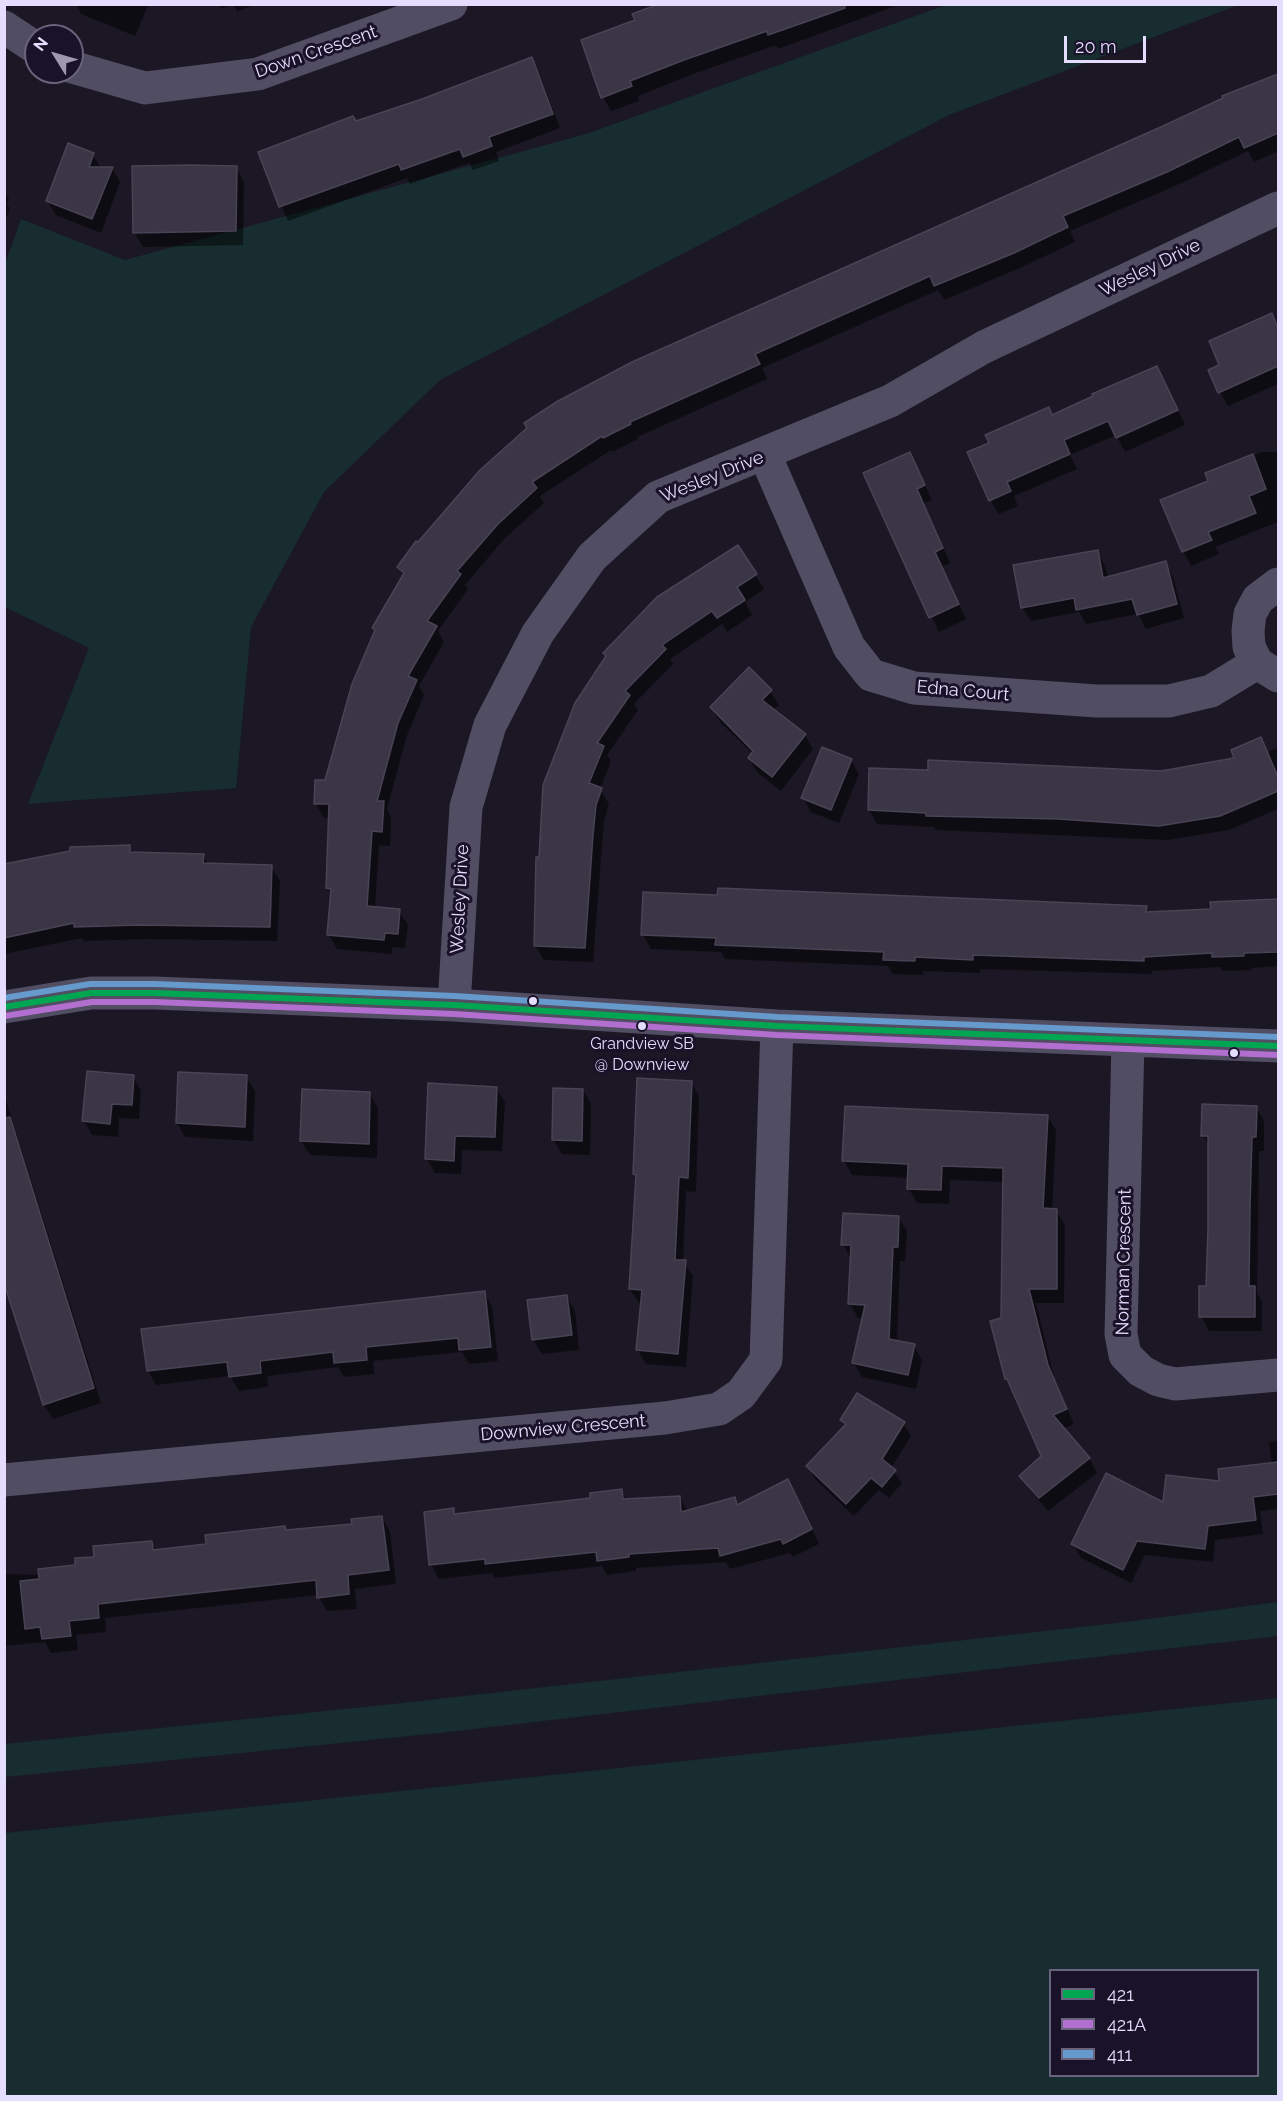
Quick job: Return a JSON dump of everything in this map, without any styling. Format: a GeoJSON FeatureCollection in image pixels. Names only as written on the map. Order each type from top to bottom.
{"type":"FeatureCollection","features":[{"type":"Feature","properties":{"kind":"street","name":"Down Crescent"},"geometry":{"type":"LineString","coordinates":[[84,70],[145,88],[258,74],[451,4]]}},
{"type":"Feature","properties":{"kind":"street"},"geometry":{"type":"LineString","coordinates":[[4,27],[24,40]]}},
{"type":"Feature","properties":{"kind":"street","name":"Wesley Drive"},"geometry":{"type":"LineString","coordinates":[[454,1005],[466,807],[490,725],[538,633],[592,557],[658,497],[765,455],[890,401],[984,347],[1278,208]]}},
{"type":"Feature","properties":{"kind":"street","name":"Edna Court"},"geometry":{"type":"LineString","coordinates":[[765,455],[849,647],[871,675],[915,688],[1096,701],[1169,701],[1211,691],[1268,670],[1250,647],[1250,615],[1258,599],[1278,584]]}},
{"type":"Feature","properties":{"kind":"street"},"geometry":{"type":"LineString","coordinates":[[4,1007],[91,993],[145,993],[454,1005],[777,1026],[1278,1046]]}},
{"type":"Feature","properties":{"kind":"street","name":"Downview Crescent"},"geometry":{"type":"LineString","coordinates":[[4,1480],[653,1420],[719,1409],[741,1394],[766,1360],[777,1026]]}},
{"type":"Feature","properties":{"kind":"street","name":"Norman Crescent"},"geometry":{"type":"LineString","coordinates":[[1128,1041],[1121,1334],[1125,1355],[1141,1371],[1175,1384],[1278,1375]]}},
{"type":"Feature","properties":{"kind":"green space"},"geometry":{"type":"Polygon","coordinates":[[[946,5],[1238,5],[949,115],[440,380],[324,492],[251,627],[236,788],[28,804],[89,648],[5,607],[4,267],[21,219],[125,260],[586,134],[946,5]]]}},
{"type":"Feature","properties":{"kind":"green space"},"geometry":{"type":"Polygon","coordinates":[[[1278,1602],[1278,1636],[439,1733],[5,1777],[5,1744],[393,1704],[1126,1622],[1278,1602]]]}},
{"type":"Feature","properties":{"kind":"green space"},"geometry":{"type":"Polygon","coordinates":[[[1278,1698],[1278,2096],[5,2096],[5,1833],[1278,1698]]]}},
{"type":"Feature","properties":{"kind":"building"},"geometry":{"type":"Polygon","coordinates":[[[659,4],[844,4],[845,8],[768,35],[767,31],[684,60],[630,81],[632,86],[601,98],[581,40],[635,20],[632,14],[659,4]]]}},
{"type":"Feature","properties":{"kind":"building"},"geometry":{"type":"Polygon","coordinates":[[[532,57],[553,114],[489,137],[492,146],[463,157],[460,149],[401,170],[399,164],[279,207],[258,152],[353,116],[356,121],[422,99],[532,57]]]}},
{"type":"Feature","properties":{"kind":"building"},"geometry":{"type":"Polygon","coordinates":[[[1278,74],[1278,133],[1244,148],[1239,137],[1167,172],[1063,216],[1068,227],[1014,253],[934,286],[930,276],[755,354],[760,364],[630,422],[631,424],[603,438],[602,436],[532,482],[537,488],[498,524],[457,571],[461,574],[427,621],[437,626],[408,676],[417,680],[398,723],[377,801],[384,801],[382,832],[372,831],[367,906],[400,909],[398,934],[385,933],[384,940],[327,935],[331,889],[326,888],[329,804],[314,804],[315,780],[325,780],[352,684],[375,630],[372,628],[404,573],[397,567],[416,541],[418,542],[480,470],[527,428],[524,423],[558,401],[632,362],[1163,126],[1223,98],[1222,96],[1278,74]]]}},
{"type":"Feature","properties":{"kind":"building"},"geometry":{"type":"Polygon","coordinates":[[[68,143],[94,153],[89,167],[113,167],[92,219],[46,201],[68,143]]]}},
{"type":"Feature","properties":{"kind":"building"},"geometry":{"type":"Polygon","coordinates":[[[132,166],[237,166],[236,231],[133,233],[132,166]]]}},
{"type":"Feature","properties":{"kind":"building"},"geometry":{"type":"Polygon","coordinates":[[[1272,313],[1278,329],[1278,366],[1218,393],[1208,370],[1219,365],[1209,341],[1272,313]]]}},
{"type":"Feature","properties":{"kind":"building"},"geometry":{"type":"Polygon","coordinates":[[[1157,366],[1178,410],[1116,438],[1108,421],[1064,440],[1070,454],[1007,482],[1011,491],[989,501],[967,452],[989,443],[985,435],[1049,407],[1052,415],[1093,396],[1092,394],[1157,366]]]}},
{"type":"Feature","properties":{"kind":"building"},"geometry":{"type":"Polygon","coordinates":[[[910,452],[925,485],[917,489],[943,548],[935,552],[959,604],[929,618],[863,473],[910,452]]]}},
{"type":"Feature","properties":{"kind":"building"},"geometry":{"type":"Polygon","coordinates":[[[1253,454],[1266,489],[1249,496],[1256,513],[1208,532],[1212,540],[1182,552],[1160,500],[1208,481],[1205,473],[1253,454]]]}},
{"type":"Feature","properties":{"kind":"building"},"geometry":{"type":"Polygon","coordinates":[[[738,545],[757,574],[737,587],[745,600],[717,618],[712,611],[662,645],[666,649],[625,691],[630,695],[597,743],[604,746],[589,783],[602,788],[596,805],[585,948],[534,946],[536,857],[539,857],[543,785],[575,703],[606,656],[603,653],[657,597],[738,545]]]}},
{"type":"Feature","properties":{"kind":"building"},"geometry":{"type":"Polygon","coordinates":[[[1098,550],[1103,578],[1166,561],[1177,604],[1137,615],[1132,599],[1076,610],[1074,598],[1021,608],[1013,565],[1098,550]]]}},
{"type":"Feature","properties":{"kind":"building"},"geometry":{"type":"Polygon","coordinates":[[[749,667],[772,690],[762,700],[806,734],[772,777],[748,758],[753,751],[710,707],[749,667]]]}},
{"type":"Feature","properties":{"kind":"building"},"geometry":{"type":"Polygon","coordinates":[[[1261,737],[1278,777],[1278,791],[1220,816],[1159,826],[1059,819],[926,816],[926,813],[868,810],[869,768],[928,770],[928,760],[1161,771],[1234,758],[1231,750],[1261,737]]]}},
{"type":"Feature","properties":{"kind":"building"},"geometry":{"type":"Polygon","coordinates":[[[822,747],[852,759],[831,810],[801,798],[822,747]]]}},
{"type":"Feature","properties":{"kind":"building"},"geometry":{"type":"Polygon","coordinates":[[[130,845],[130,852],[204,854],[203,863],[272,865],[270,927],[139,925],[74,927],[74,923],[4,938],[4,864],[70,851],[70,847],[130,845]]]}},
{"type":"Feature","properties":{"kind":"building"},"geometry":{"type":"Polygon","coordinates":[[[718,888],[1147,906],[1146,912],[1211,909],[1210,902],[1278,899],[1278,952],[1244,953],[1244,956],[1212,957],[1212,953],[1144,957],[1144,961],[973,955],[973,960],[915,957],[915,961],[883,960],[884,952],[715,945],[716,938],[641,935],[643,892],[717,895],[718,888]]]}},
{"type":"Feature","properties":{"kind":"building"},"geometry":{"type":"Polygon","coordinates":[[[87,1071],[134,1075],[132,1105],[112,1104],[110,1124],[82,1121],[87,1071]]]}},
{"type":"Feature","properties":{"kind":"building"},"geometry":{"type":"Polygon","coordinates":[[[178,1072],[247,1075],[245,1127],[176,1123],[178,1072]]]}},
{"type":"Feature","properties":{"kind":"building"},"geometry":{"type":"Polygon","coordinates":[[[637,1078],[692,1081],[688,1178],[679,1177],[675,1260],[686,1260],[678,1354],[636,1350],[642,1290],[629,1289],[636,1175],[633,1174],[637,1078]]]}},
{"type":"Feature","properties":{"kind":"building"},"geometry":{"type":"Polygon","coordinates":[[[428,1083],[497,1087],[495,1137],[455,1136],[454,1161],[425,1159],[428,1083]]]}},
{"type":"Feature","properties":{"kind":"building"},"geometry":{"type":"Polygon","coordinates":[[[553,1088],[583,1089],[582,1141],[552,1140],[553,1088]]]}},
{"type":"Feature","properties":{"kind":"building"},"geometry":{"type":"Polygon","coordinates":[[[302,1089],[370,1092],[369,1144],[300,1141],[302,1089]]]}},
{"type":"Feature","properties":{"kind":"building"},"geometry":{"type":"Polygon","coordinates":[[[1202,1104],[1257,1106],[1256,1137],[1252,1137],[1249,1286],[1255,1286],[1255,1317],[1199,1317],[1199,1286],[1206,1286],[1208,1229],[1208,1136],[1201,1136],[1202,1104]]]}},
{"type":"Feature","properties":{"kind":"building"},"geometry":{"type":"Polygon","coordinates":[[[845,1106],[1048,1115],[1043,1208],[1057,1209],[1057,1289],[1029,1289],[1048,1365],[1067,1409],[1053,1415],[1090,1458],[1039,1498],[1019,1476],[1041,1456],[1007,1379],[1005,1379],[990,1321],[1001,1318],[1003,1168],[942,1166],[941,1190],[907,1189],[908,1164],[842,1161],[845,1106]]]}},
{"type":"Feature","properties":{"kind":"building"},"geometry":{"type":"Polygon","coordinates":[[[10,1117],[94,1388],[43,1405],[4,1283],[4,1118],[10,1117]]]}},
{"type":"Feature","properties":{"kind":"building"},"geometry":{"type":"Polygon","coordinates":[[[843,1213],[899,1216],[898,1247],[893,1247],[889,1339],[915,1344],[908,1375],[852,1363],[865,1305],[848,1304],[851,1245],[841,1245],[843,1213]]]}},
{"type":"Feature","properties":{"kind":"building"},"geometry":{"type":"Polygon","coordinates":[[[485,1291],[491,1347],[459,1350],[458,1338],[366,1347],[367,1360],[334,1363],[333,1352],[260,1361],[261,1373],[229,1377],[227,1362],[147,1371],[141,1329],[485,1291]]]}},
{"type":"Feature","properties":{"kind":"building"},"geometry":{"type":"Polygon","coordinates":[[[567,1295],[572,1335],[532,1340],[527,1300],[567,1295]]]}},
{"type":"Feature","properties":{"kind":"building"},"geometry":{"type":"Polygon","coordinates":[[[857,1393],[905,1422],[882,1459],[896,1470],[882,1487],[871,1478],[846,1504],[806,1466],[846,1424],[840,1420],[857,1393]]]}},
{"type":"Feature","properties":{"kind":"building"},"geometry":{"type":"Polygon","coordinates":[[[1278,1462],[1278,1494],[1253,1497],[1256,1520],[1208,1526],[1205,1549],[1137,1541],[1123,1570],[1071,1544],[1106,1473],[1163,1502],[1166,1475],[1219,1481],[1218,1469],[1278,1462]]]}},
{"type":"Feature","properties":{"kind":"building"},"geometry":{"type":"Polygon","coordinates":[[[788,1479],[812,1529],[783,1544],[781,1539],[720,1556],[718,1548],[629,1554],[629,1557],[597,1561],[596,1552],[485,1564],[485,1559],[429,1565],[424,1512],[454,1508],[454,1514],[590,1498],[590,1493],[622,1489],[623,1499],[680,1496],[681,1512],[735,1497],[737,1505],[788,1479]]]}},
{"type":"Feature","properties":{"kind":"building"},"geometry":{"type":"Polygon","coordinates":[[[382,1516],[389,1570],[348,1575],[349,1594],[317,1598],[316,1580],[98,1604],[99,1618],[69,1621],[71,1636],[42,1639],[40,1627],[25,1629],[20,1581],[39,1579],[38,1569],[75,1565],[75,1558],[94,1557],[93,1546],[152,1541],[153,1550],[206,1544],[205,1535],[285,1526],[286,1530],[352,1524],[351,1519],[382,1516]]]}},
{"type":"Feature","properties":{"kind":"transit line","name":"411"},"geometry":{"type":"LineString","coordinates":[[4,998],[90,984],[155,984],[455,996],[777,1017],[1278,1037]]}},
{"type":"Feature","properties":{"kind":"transit line","name":"421"},"geometry":{"type":"LineString","coordinates":[[4,1007],[91,993],[155,993],[454,1005],[777,1026],[1278,1046]]}},
{"type":"Feature","properties":{"kind":"transit line","name":"421A"},"geometry":{"type":"LineString","coordinates":[[5,1016],[92,1002],[155,1002],[454,1014],[777,1035],[1278,1055]]}},
{"type":"Feature","properties":{"kind":"place","name":"Grandview SB @ Downview"},"geometry":{"type":"Point","coordinates":[642,1026]}}]}
